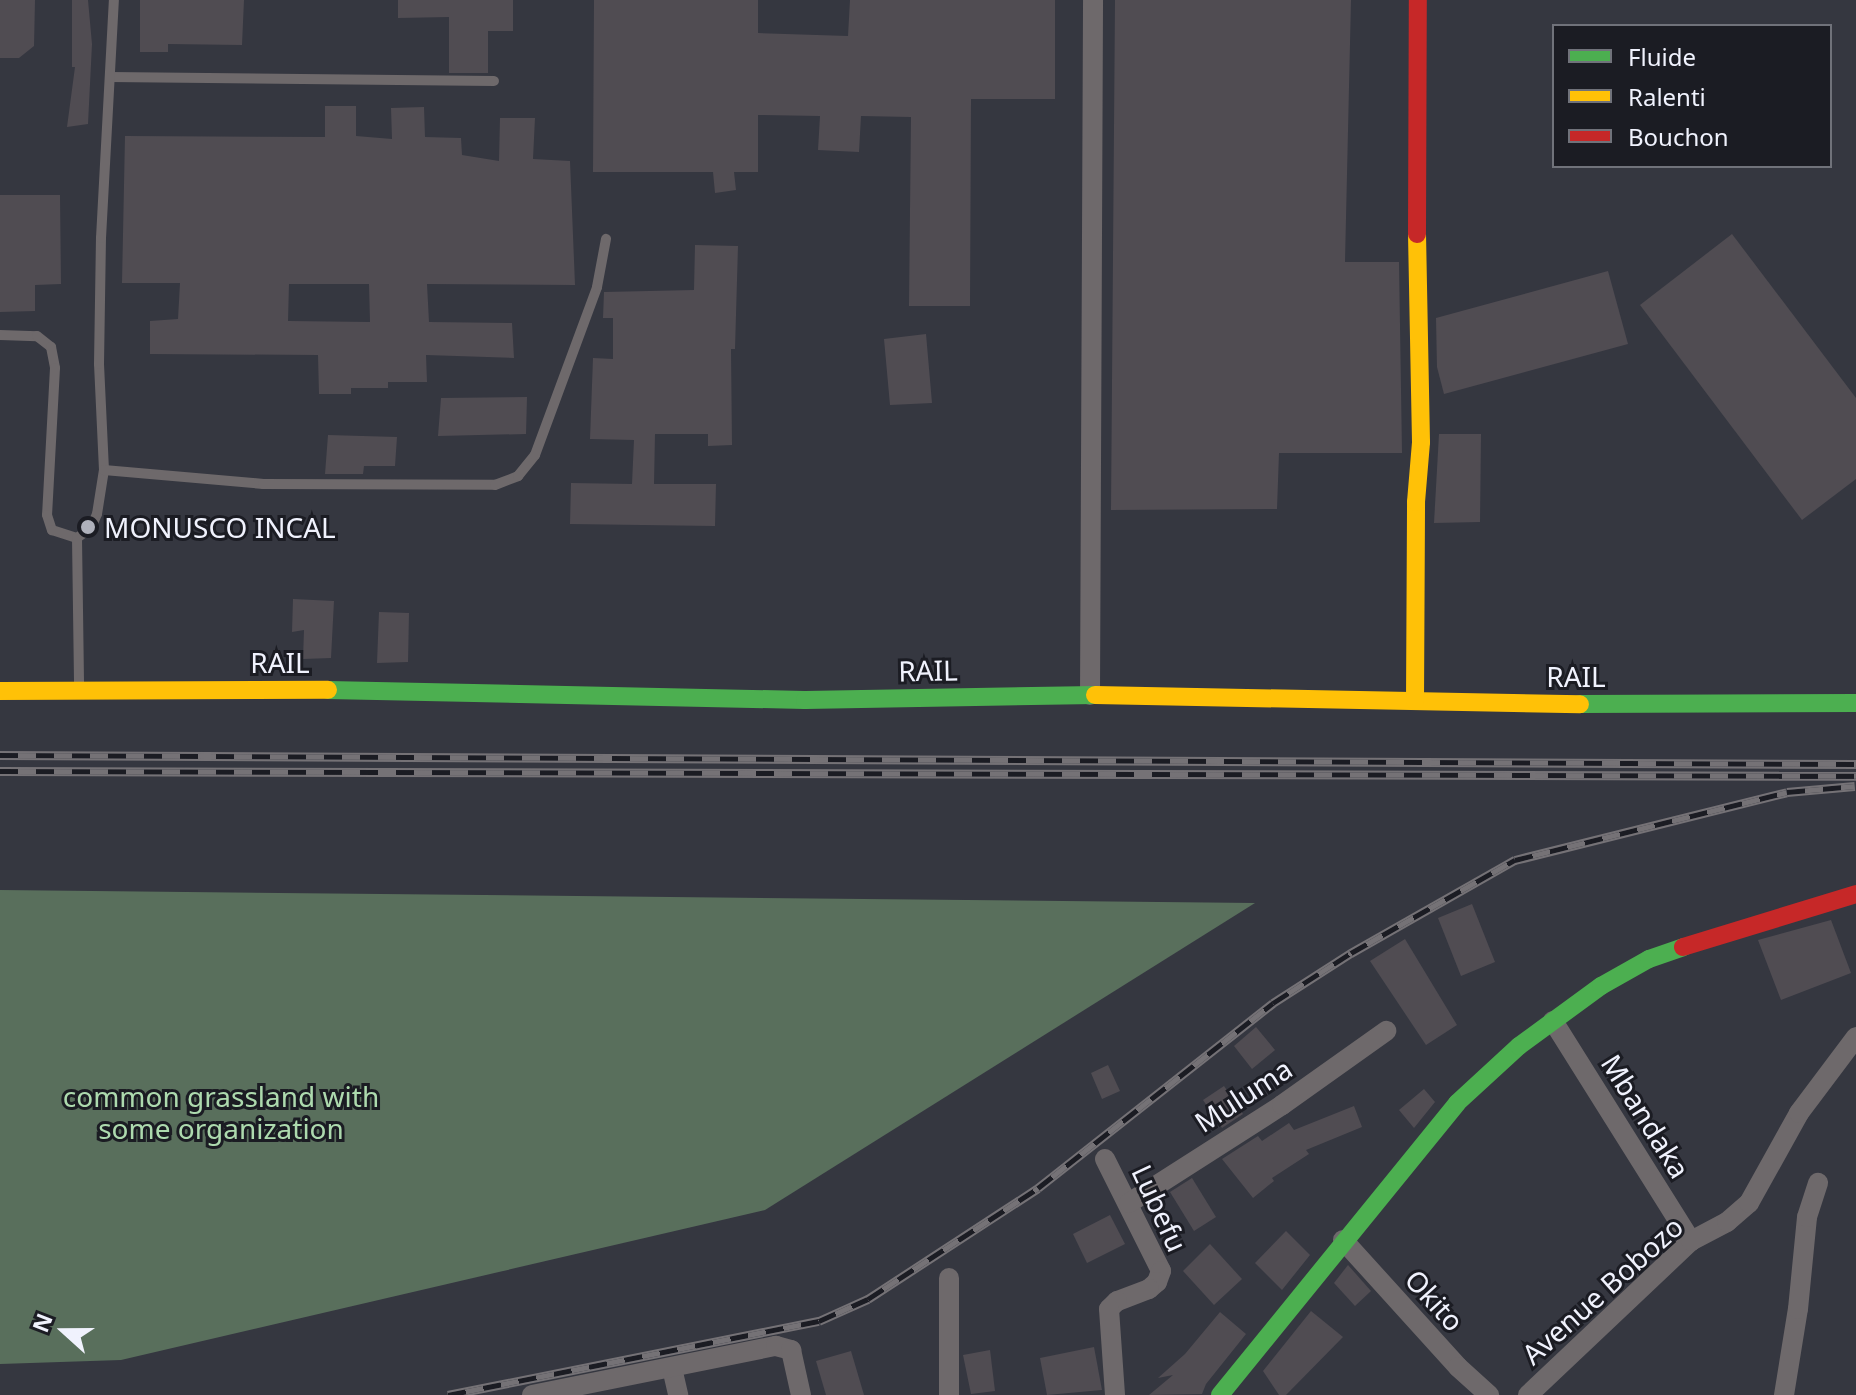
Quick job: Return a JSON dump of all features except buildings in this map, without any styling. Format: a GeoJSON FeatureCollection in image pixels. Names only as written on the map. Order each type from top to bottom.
{"type":"FeatureCollection","features":[{"type":"Feature","properties":{"kind":"main road"},"geometry":{"type":"LineString","coordinates":[[1415,701],[1416,502],[1421,442],[1417,279],[1418,0]]}},
{"type":"Feature","properties":{"kind":"main road","name":"RAIL"},"geometry":{"type":"LineString","coordinates":[[0,691],[306,690],[805,700],[1090,695],[1415,701],[1856,703]]}},
{"type":"Feature","properties":{"kind":"main road"},"geometry":{"type":"LineString","coordinates":[[1220,1395],[1457,1103],[1553,1021],[1601,986],[1649,959],[1753,923],[1856,894]]}},
{"type":"Feature","properties":{"kind":"street"},"geometry":{"type":"LineString","coordinates":[[1090,695],[1093,0]]}},
{"type":"Feature","properties":{"kind":"street","name":"Mbandaka"},"geometry":{"type":"LineString","coordinates":[[1553,1021],[1691,1241]]}},
{"type":"Feature","properties":{"kind":"street","name":"Muluma"},"geometry":{"type":"LineString","coordinates":[[1129,1203],[1282,1105],[1386,1031]]}},
{"type":"Feature","properties":{"kind":"street","name":"Avenue Bobozo"},"geometry":{"type":"LineString","coordinates":[[1528,1395],[1691,1241],[1727,1222],[1749,1203],[1799,1113],[1856,1037]]}},
{"type":"Feature","properties":{"kind":"street","name":"Lubefu"},"geometry":{"type":"LineString","coordinates":[[1105,1159],[1161,1271],[1157,1282],[1149,1289],[1117,1301],[1109,1309],[1115,1395]]}},
{"type":"Feature","properties":{"kind":"street"},"geometry":{"type":"LineString","coordinates":[[1784,1395],[1798,1309],[1807,1217],[1818,1183]]}},
{"type":"Feature","properties":{"kind":"street","name":"Okito"},"geometry":{"type":"LineString","coordinates":[[1343,1240],[1458,1367],[1489,1395]]}},
{"type":"Feature","properties":{"kind":"street"},"geometry":{"type":"LineString","coordinates":[[949,1278],[949,1395]]}},
{"type":"Feature","properties":{"kind":"street"},"geometry":{"type":"LineString","coordinates":[[532,1395],[776,1346],[791,1350],[798,1366],[801,1395]]}},
{"type":"Feature","properties":{"kind":"street"},"geometry":{"type":"LineString","coordinates":[[672,1368],[678,1395]]}},
{"type":"Feature","properties":{"kind":"lane"},"geometry":{"type":"LineString","coordinates":[[77,538],[91,528],[97,514],[104,470],[99,364],[101,238],[114,0]]}},
{"type":"Feature","properties":{"kind":"lane"},"geometry":{"type":"LineString","coordinates":[[110,77],[494,81]]}},
{"type":"Feature","properties":{"kind":"lane"},"geometry":{"type":"LineString","coordinates":[[104,470],[263,484],[495,485],[518,476],[535,455],[597,287],[606,239]]}},
{"type":"Feature","properties":{"kind":"lane"},"geometry":{"type":"LineString","coordinates":[[0,335],[37,336],[51,347],[55,368],[47,515],[52,530],[77,538]]}},
{"type":"Feature","properties":{"kind":"lane"},"geometry":{"type":"LineString","coordinates":[[77,538],[79,691]]}},
{"type":"Feature","properties":{"kind":"green space","name":"common grassland with some organization"},"geometry":{"type":"Polygon","coordinates":[[[0,890],[1255,903],[765,1210],[121,1360],[0,1364],[0,890]]]}},
{"type":"Feature","properties":{"kind":"railway"},"geometry":{"type":"LineString","coordinates":[[0,755],[1856,764]]}},
{"type":"Feature","properties":{"kind":"railway"},"geometry":{"type":"LineString","coordinates":[[0,771],[1856,776]]}},
{"type":"Feature","properties":{"kind":"railway"},"geometry":{"type":"LineString","coordinates":[[448,1395],[819,1321],[868,1299],[1038,1188],[1273,1003],[1351,953],[1515,860],[1787,792],[1855,786]]}},
{"type":"Feature","properties":{"kind":"traffic: fast"},"geometry":{"type":"LineString","coordinates":[[328,690],[805,700],[1095,695]]}},
{"type":"Feature","properties":{"kind":"traffic: fast"},"geometry":{"type":"LineString","coordinates":[[1580,704],[1856,703]]}},
{"type":"Feature","properties":{"kind":"traffic: fast"},"geometry":{"type":"LineString","coordinates":[[1220,1395],[1457,1103],[1519,1046],[1601,986],[1649,959],[1683,947]]}},
{"type":"Feature","properties":{"kind":"traffic: slow"},"geometry":{"type":"LineString","coordinates":[[1415,701],[1416,502],[1421,442],[1417,234]]}},
{"type":"Feature","properties":{"kind":"traffic: slow"},"geometry":{"type":"LineString","coordinates":[[0,691],[328,690]]}},
{"type":"Feature","properties":{"kind":"traffic: slow"},"geometry":{"type":"LineString","coordinates":[[1095,695],[1580,704]]}},
{"type":"Feature","properties":{"kind":"traffic: jam"},"geometry":{"type":"LineString","coordinates":[[1417,234],[1418,0]]}},
{"type":"Feature","properties":{"kind":"traffic: jam"},"geometry":{"type":"LineString","coordinates":[[1683,947],[1856,894]]}},
{"type":"Feature","properties":{"kind":"place","name":"MONUSCO INCAL"},"geometry":{"type":"Point","coordinates":[88,527]}}]}
